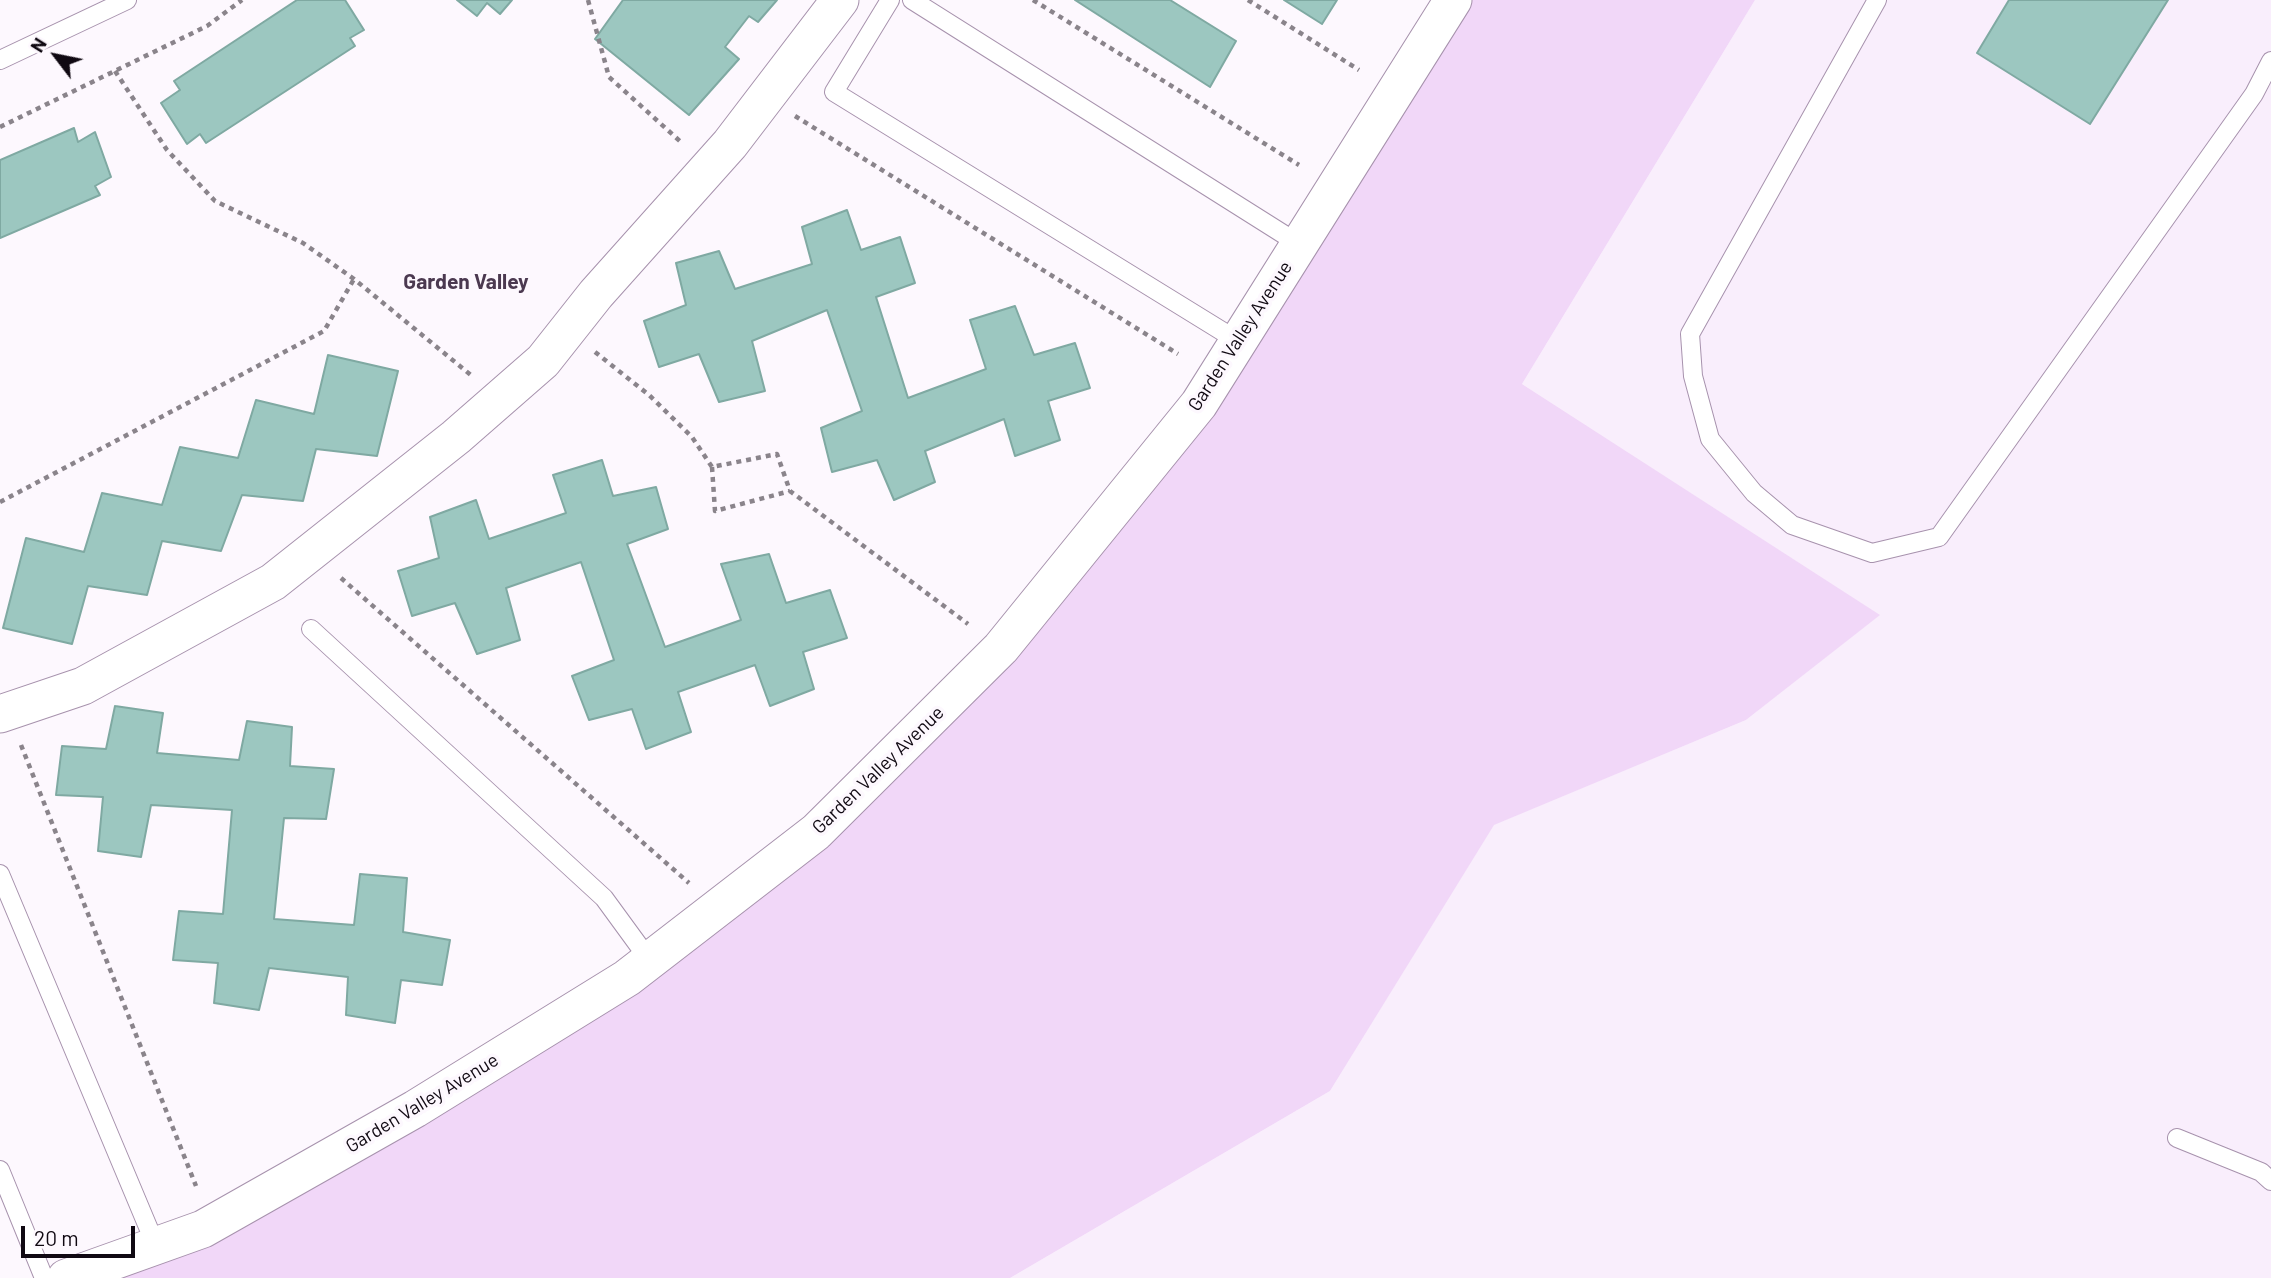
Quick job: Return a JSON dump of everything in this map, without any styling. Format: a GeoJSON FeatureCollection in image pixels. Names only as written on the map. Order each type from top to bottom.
{"type":"FeatureCollection","features":[{"type":"Feature","properties":{"kind":"street"},"geometry":{"type":"LineString","coordinates":[[4,713],[83,686],[273,582],[456,437],[542,361],[730,144],[840,0]]}},
{"type":"Feature","properties":{"kind":"street","name":"Garden Valley Avenue"},"geometry":{"type":"LineString","coordinates":[[66,1278],[203,1229],[415,1109],[627,978],[816,832],[1001,648],[1199,404],[1453,0]]}},
{"type":"Feature","properties":{"kind":"lane"},"geometry":{"type":"LineString","coordinates":[[0,60],[127,0]]}},
{"type":"Feature","properties":{"kind":"lane"},"geometry":{"type":"LineString","coordinates":[[890,0],[834,92],[1238,341]]}},
{"type":"Feature","properties":{"kind":"lane"},"geometry":{"type":"LineString","coordinates":[[912,0],[1299,244]]}},
{"type":"Feature","properties":{"kind":"lane"},"geometry":{"type":"LineString","coordinates":[[1877,0],[1689,334],[1693,376],[1710,439],[1727,461],[1754,493],[1792,525],[1872,553],[1939,537],[2254,94],[2271,61]]}},
{"type":"Feature","properties":{"kind":"lane"},"geometry":{"type":"LineString","coordinates":[[311,629],[604,898],[650,961]]}},
{"type":"Feature","properties":{"kind":"lane"},"geometry":{"type":"LineString","coordinates":[[0,874],[156,1246]]}},
{"type":"Feature","properties":{"kind":"lane"},"geometry":{"type":"LineString","coordinates":[[2177,1139],[2261,1172],[2271,1181]]}},
{"type":"Feature","properties":{"kind":"lane"},"geometry":{"type":"LineString","coordinates":[[0,1170],[44,1278]]}},
{"type":"Feature","properties":{"kind":"path"},"geometry":{"type":"LineString","coordinates":[[0,127],[207,26],[242,0]]}},
{"type":"Feature","properties":{"kind":"path"},"geometry":{"type":"LineString","coordinates":[[588,0],[610,77],[709,167]]}},
{"type":"Feature","properties":{"kind":"path"},"geometry":{"type":"LineString","coordinates":[[1034,0],[1299,165]]}},
{"type":"Feature","properties":{"kind":"path"},"geometry":{"type":"LineString","coordinates":[[1248,0],[1359,70]]}},
{"type":"Feature","properties":{"kind":"path"},"geometry":{"type":"LineString","coordinates":[[115,71],[167,150],[215,201],[303,243],[354,279],[500,399]]}},
{"type":"Feature","properties":{"kind":"path"},"geometry":{"type":"LineString","coordinates":[[766,98],[1178,354]]}},
{"type":"Feature","properties":{"kind":"path"},"geometry":{"type":"LineString","coordinates":[[0,502],[324,331],[354,279]]}},
{"type":"Feature","properties":{"kind":"path"},"geometry":{"type":"LineString","coordinates":[[567,330],[649,395],[692,437],[712,467],[715,511],[790,491]]}},
{"type":"Feature","properties":{"kind":"path"},"geometry":{"type":"LineString","coordinates":[[712,467],[777,454],[790,491],[968,624]]}},
{"type":"Feature","properties":{"kind":"path"},"geometry":{"type":"LineString","coordinates":[[311,552],[690,884]]}},
{"type":"Feature","properties":{"kind":"path"},"geometry":{"type":"LineString","coordinates":[[4,713],[196,1186]]}},
{"type":"Feature","properties":{"kind":"shaded area"},"geometry":{"type":"Polygon","coordinates":[[[1453,0],[1755,0],[1522,384],[1880,615],[1746,720],[1494,825],[1330,1091],[1010,1278],[66,1278],[415,1109],[816,832],[1199,404],[1453,0]]]}},
{"type":"Feature","properties":{"kind":"shaded area"},"geometry":{"type":"Polygon","coordinates":[[[1755,0],[2271,0],[2271,1278],[1010,1278],[1330,1091],[1493,825],[1746,720],[1879,615],[1522,384],[1755,0]]]}},
{"type":"Feature","properties":{"kind":"building"},"geometry":{"type":"Polygon","coordinates":[[[297,0],[345,0],[364,30],[350,38],[355,46],[206,143],[200,134],[187,144],[161,103],[180,90],[174,81],[297,0]]]}},
{"type":"Feature","properties":{"kind":"building"},"geometry":{"type":"Polygon","coordinates":[[[457,0],[512,0],[500,14],[487,3],[477,16],[457,0]]]}},
{"type":"Feature","properties":{"kind":"building"},"geometry":{"type":"Polygon","coordinates":[[[623,0],[777,0],[758,22],[749,16],[725,47],[739,59],[689,115],[595,39],[623,0]]]}},
{"type":"Feature","properties":{"kind":"building"},"geometry":{"type":"Polygon","coordinates":[[[1075,0],[1170,0],[1236,41],[1210,87],[1075,0]]]}},
{"type":"Feature","properties":{"kind":"building"},"geometry":{"type":"Polygon","coordinates":[[[1284,0],[1337,0],[1322,24],[1284,0]]]}},
{"type":"Feature","properties":{"kind":"building"},"geometry":{"type":"Polygon","coordinates":[[[2009,0],[2168,0],[2090,124],[1977,53],[2009,0]]]}},
{"type":"Feature","properties":{"kind":"building"},"geometry":{"type":"Polygon","coordinates":[[[74,128],[78,142],[95,132],[111,177],[95,186],[100,195],[0,238],[0,160],[74,128]]]}},
{"type":"Feature","properties":{"kind":"building"},"geometry":{"type":"Polygon","coordinates":[[[847,210],[861,250],[900,237],[915,283],[876,297],[908,398],[986,369],[970,320],[1015,306],[1034,355],[1075,343],[1090,388],[1048,401],[1060,440],[1015,456],[1004,419],[925,451],[935,482],[894,500],[877,460],[832,472],[821,428],[862,411],[827,310],[752,341],[765,391],[719,402],[699,354],[659,367],[644,321],[686,305],[676,263],[719,251],[735,289],[812,264],[802,227],[847,210]]]}},
{"type":"Feature","properties":{"kind":"building"},"geometry":{"type":"Polygon","coordinates":[[[328,355],[398,371],[377,456],[316,449],[303,501],[242,495],[221,551],[162,541],[147,595],[88,586],[72,644],[3,628],[26,538],[84,552],[102,493],[162,505],[180,447],[238,458],[256,400],[314,414],[328,355]]]}},
{"type":"Feature","properties":{"kind":"building"},"geometry":{"type":"Polygon","coordinates":[[[602,460],[613,496],[656,487],[668,529],[627,544],[665,647],[741,620],[721,564],[769,554],[786,603],[830,590],[847,638],[803,652],[814,689],[770,706],[755,665],[678,692],[691,732],[646,749],[632,709],[589,720],[572,676],[614,660],[581,562],[506,588],[520,640],[477,654],[455,603],[412,616],[398,571],[439,558],[430,517],[476,500],[489,539],[566,513],[553,475],[602,460]]]}},
{"type":"Feature","properties":{"kind":"building"},"geometry":{"type":"Polygon","coordinates":[[[115,706],[163,713],[157,753],[239,760],[247,721],[292,727],[290,766],[334,769],[326,819],[284,818],[274,919],[354,925],[360,874],[407,878],[403,932],[450,940],[442,985],[401,980],[395,1023],[346,1015],[348,977],[269,968],[259,1010],[214,1003],[218,963],[173,960],[179,911],[223,914],[232,810],[151,805],[141,857],[98,851],[103,797],[56,795],[62,746],[106,749],[115,706]]]}},
{"type":"Feature","properties":{"kind":"district","name":"Garden Valley"},"geometry":{"type":"Point","coordinates":[466,282]}}]}
